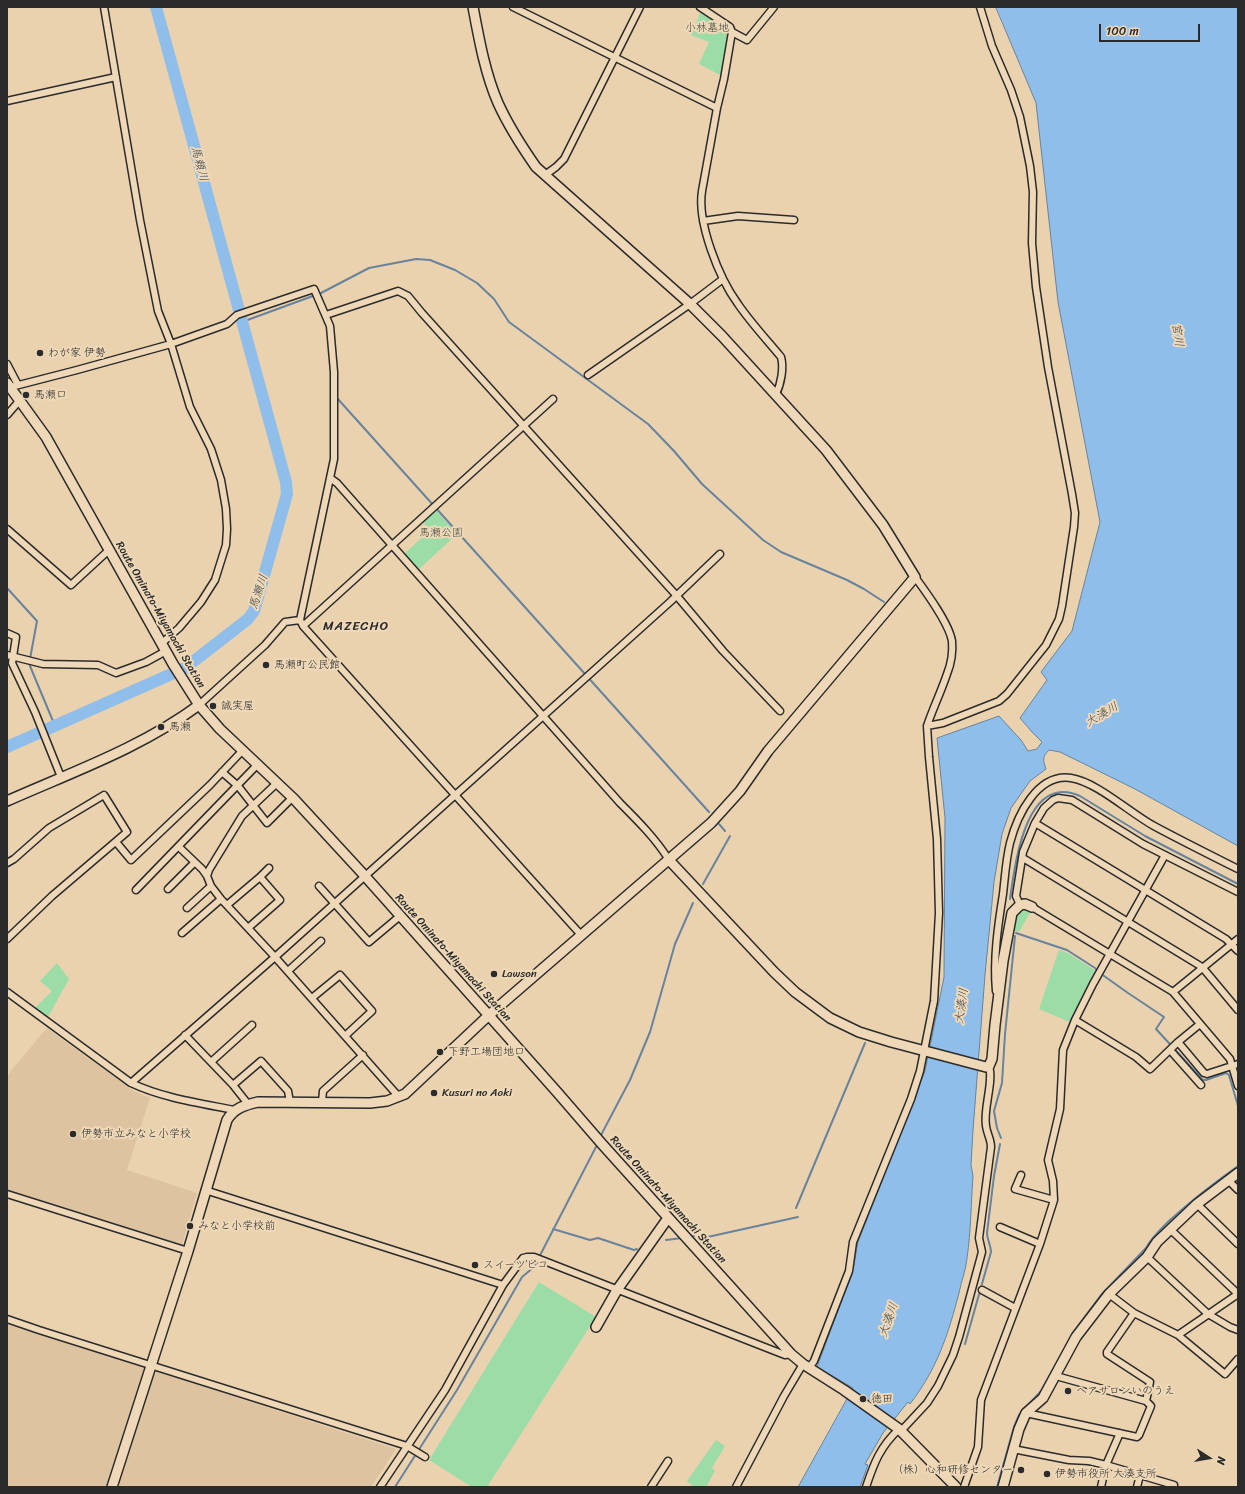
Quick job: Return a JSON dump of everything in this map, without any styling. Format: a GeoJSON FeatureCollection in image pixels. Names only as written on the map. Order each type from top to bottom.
{"type":"FeatureCollection","features":[{"type":"Feature","properties":{"kind":"street"},"geometry":{"type":"LineString","coordinates":[[9,656],[33,662],[98,665],[116,673],[146,662],[164,647],[201,602],[215,580],[226,546],[226,509],[221,480],[211,449],[190,407],[171,344],[158,311],[151,279],[104,7]]}},
{"type":"Feature","properties":{"kind":"street"},"geometry":{"type":"LineString","coordinates":[[473,7],[482,52],[498,102],[522,147],[536,167],[588,215],[690,304],[722,336],[826,450],[883,525],[940,615],[952,640],[952,654],[948,674],[927,726],[937,839],[939,913],[934,1001],[920,1071],[911,1099],[853,1242],[849,1271],[814,1361],[806,1366],[784,1396],[736,1487]]}},
{"type":"Feature","properties":{"kind":"street"},"geometry":{"type":"LineString","coordinates":[[513,7],[717,108]]}},
{"type":"Feature","properties":{"kind":"street"},"geometry":{"type":"LineString","coordinates":[[545,175],[564,159],[640,7]]}},
{"type":"Feature","properties":{"kind":"street"},"geometry":{"type":"LineString","coordinates":[[700,7],[730,28],[732,32],[747,40],[774,7]]}},
{"type":"Feature","properties":{"kind":"street"},"geometry":{"type":"LineString","coordinates":[[927,726],[943,723],[999,701],[1007,694],[1046,644],[1059,619],[1062,606],[1075,513],[1048,367],[1036,287],[1032,243],[1033,192],[1030,166],[1020,117],[1011,90],[992,46],[980,7]]}},
{"type":"Feature","properties":{"kind":"street"},"geometry":{"type":"LineString","coordinates":[[732,32],[700,202],[709,244],[723,279],[738,304],[781,357],[783,364],[776,394]]}},
{"type":"Feature","properties":{"kind":"street"},"geometry":{"type":"LineString","coordinates":[[7,101],[116,77]]}},
{"type":"Feature","properties":{"kind":"street"},"geometry":{"type":"LineString","coordinates":[[703,221],[738,216],[794,220]]}},
{"type":"Feature","properties":{"kind":"street"},"geometry":{"type":"LineString","coordinates":[[588,375],[690,304],[723,279]]}},
{"type":"Feature","properties":{"kind":"street"},"geometry":{"type":"LineString","coordinates":[[7,364],[12,385],[77,370],[171,344],[228,324],[237,315],[314,289],[330,326],[334,372],[334,459],[301,623]]}},
{"type":"Feature","properties":{"kind":"street"},"geometry":{"type":"LineString","coordinates":[[326,314],[398,291],[403,292],[408,296],[676,595],[723,652],[780,711]]}},
{"type":"Feature","properties":{"kind":"street","name":"Route Ominato-Miyamachi Station"},"geometry":{"type":"LineString","coordinates":[[12,385],[20,400],[46,437],[164,647],[199,705],[220,729],[292,798],[364,875],[668,1218],[791,1354],[806,1366],[844,1390],[900,1429],[956,1487]]}},
{"type":"Feature","properties":{"kind":"street"},"geometry":{"type":"LineString","coordinates":[[7,802],[120,752],[176,721],[199,705],[265,645],[285,622],[301,623],[391,545],[553,399]]}},
{"type":"Feature","properties":{"kind":"street"},"geometry":{"type":"LineString","coordinates":[[7,415],[20,400]]}},
{"type":"Feature","properties":{"kind":"street"},"geometry":{"type":"LineString","coordinates":[[330,478],[337,483],[620,803],[642,825],[663,850],[669,860],[774,972],[795,992],[830,1018],[859,1032],[925,1051],[986,1066],[991,1074],[986,1104],[986,1126],[991,1140],[991,1147],[979,1238],[982,1252],[960,1337],[938,1386],[927,1403],[888,1440],[874,1462],[866,1487]]}},
{"type":"Feature","properties":{"kind":"street"},"geometry":{"type":"LineString","coordinates":[[7,529],[71,585],[109,550]]}},
{"type":"Feature","properties":{"kind":"street"},"geometry":{"type":"LineString","coordinates":[[131,1083],[670,602],[720,554]]}},
{"type":"Feature","properties":{"kind":"street"},"geometry":{"type":"LineString","coordinates":[[112,1487],[188,1251],[227,1120],[234,1110],[248,1104],[258,1102],[370,1103],[388,1101],[399,1097],[410,1090],[489,1016],[711,823],[726,807],[768,751],[915,577]]}},
{"type":"Feature","properties":{"kind":"street"},"geometry":{"type":"LineString","coordinates":[[301,623],[582,936]]}},
{"type":"Feature","properties":{"kind":"street"},"geometry":{"type":"LineString","coordinates":[[7,633],[14,636],[16,640],[9,656],[35,712],[61,777]]}},
{"type":"Feature","properties":{"kind":"street"},"geometry":{"type":"LineString","coordinates":[[116,842],[131,860],[243,750]]}},
{"type":"Feature","properties":{"kind":"street"},"geometry":{"type":"LineString","coordinates":[[136,890],[258,764]]}},
{"type":"Feature","properties":{"kind":"street"},"geometry":{"type":"LineString","coordinates":[[222,772],[238,786],[267,823],[292,798]]}},
{"type":"Feature","properties":{"kind":"street"},"geometry":{"type":"LineString","coordinates":[[998,1001],[995,975],[1000,914],[1010,844],[1030,799],[1046,783],[1054,779],[1071,778],[1089,784],[1154,826],[1238,869]]}},
{"type":"Feature","properties":{"kind":"street"},"geometry":{"type":"LineString","coordinates":[[207,876],[209,870],[242,816],[277,783]]}},
{"type":"Feature","properties":{"kind":"street"},"geometry":{"type":"LineString","coordinates":[[7,863],[14,859],[49,828],[104,796],[126,832],[52,896],[7,939]]}},
{"type":"Feature","properties":{"kind":"street"},"geometry":{"type":"LineString","coordinates":[[1020,905],[1016,896],[1023,852],[1035,823],[1044,808],[1053,800],[1058,798],[1072,800],[1143,844],[1238,892]]}},
{"type":"Feature","properties":{"kind":"street"},"geometry":{"type":"LineString","coordinates":[[1035,823],[1226,939],[1238,951]]}},
{"type":"Feature","properties":{"kind":"street"},"geometry":{"type":"LineString","coordinates":[[179,847],[202,869],[211,886],[221,899],[288,970],[399,1097]]}},
{"type":"Feature","properties":{"kind":"street"},"geometry":{"type":"LineString","coordinates":[[964,1487],[978,1447],[981,1400],[1040,1244],[1054,1200],[1054,1190],[1048,1160],[1060,1110],[1063,1050],[1075,1020],[1097,976],[1146,890],[1164,855]]}},
{"type":"Feature","properties":{"kind":"street"},"geometry":{"type":"LineString","coordinates":[[1023,858],[1202,967],[1238,1010]]}},
{"type":"Feature","properties":{"kind":"street"},"geometry":{"type":"LineString","coordinates":[[168,889],[194,863]]}},
{"type":"Feature","properties":{"kind":"street"},"geometry":{"type":"LineString","coordinates":[[227,905],[269,868]]}},
{"type":"Feature","properties":{"kind":"street"},"geometry":{"type":"LineString","coordinates":[[248,928],[280,900],[260,877]]}},
{"type":"Feature","properties":{"kind":"street"},"geometry":{"type":"LineString","coordinates":[[187,908],[211,886]]}},
{"type":"Feature","properties":{"kind":"street"},"geometry":{"type":"LineString","coordinates":[[319,886],[335,902],[369,942],[400,916]]}},
{"type":"Feature","properties":{"kind":"street"},"geometry":{"type":"LineString","coordinates":[[182,933],[221,899]]}},
{"type":"Feature","properties":{"kind":"street"},"geometry":{"type":"LineString","coordinates":[[986,1066],[992,1058],[1003,961],[1012,913],[1020,905],[1025,904],[1172,992],[1235,1065],[1238,1086]]}},
{"type":"Feature","properties":{"kind":"street"},"geometry":{"type":"LineString","coordinates":[[1172,992],[1238,939]]}},
{"type":"Feature","properties":{"kind":"street"},"geometry":{"type":"LineString","coordinates":[[288,970],[321,941]]}},
{"type":"Feature","properties":{"kind":"street"},"geometry":{"type":"LineString","coordinates":[[312,998],[340,975],[372,1011],[345,1036]]}},
{"type":"Feature","properties":{"kind":"street"},"geometry":{"type":"LineString","coordinates":[[7,992],[131,1083],[146,1090],[164,1095],[234,1110]]}},
{"type":"Feature","properties":{"kind":"street"},"geometry":{"type":"LineString","coordinates":[[1075,1020],[1136,1057],[1150,1069],[1200,1024]]}},
{"type":"Feature","properties":{"kind":"street"},"geometry":{"type":"LineString","coordinates":[[211,1062],[252,1025]]}},
{"type":"Feature","properties":{"kind":"street"},"geometry":{"type":"LineString","coordinates":[[185,1035],[248,1104]]}},
{"type":"Feature","properties":{"kind":"street"},"geometry":{"type":"LineString","coordinates":[[1174,1047],[1207,1074],[1235,1065]]}},
{"type":"Feature","properties":{"kind":"street"},"geometry":{"type":"LineString","coordinates":[[1174,1047],[1201,1085]]}},
{"type":"Feature","properties":{"kind":"street"},"geometry":{"type":"LineString","coordinates":[[322,1102],[324,1091],[363,1055]]}},
{"type":"Feature","properties":{"kind":"street"},"geometry":{"type":"LineString","coordinates":[[233,1086],[261,1061],[288,1091],[290,1102]]}},
{"type":"Feature","properties":{"kind":"street"},"geometry":{"type":"LineString","coordinates":[[1003,1487],[1019,1429],[1026,1414],[1043,1398],[1076,1337],[1109,1294],[1147,1257],[1157,1242],[1170,1228],[1197,1204],[1238,1173]]}},
{"type":"Feature","properties":{"kind":"street"},"geometry":{"type":"LineString","coordinates":[[1021,1175],[1016,1189],[1054,1200]]}},
{"type":"Feature","properties":{"kind":"street"},"geometry":{"type":"LineString","coordinates":[[1228,1180],[1238,1190]]}},
{"type":"Feature","properties":{"kind":"street"},"geometry":{"type":"LineString","coordinates":[[205,1190],[503,1285]]}},
{"type":"Feature","properties":{"kind":"street"},"geometry":{"type":"LineString","coordinates":[[7,1194],[188,1251]]}},
{"type":"Feature","properties":{"kind":"street"},"geometry":{"type":"LineString","coordinates":[[1197,1204],[1238,1244]]}},
{"type":"Feature","properties":{"kind":"street"},"geometry":{"type":"LineString","coordinates":[[596,1327],[617,1290],[668,1218]]}},
{"type":"Feature","properties":{"kind":"street"},"geometry":{"type":"LineString","coordinates":[[1000,1227],[1040,1244]]}},
{"type":"Feature","properties":{"kind":"street"},"geometry":{"type":"LineString","coordinates":[[1170,1228],[1238,1294],[1178,1335]]}},
{"type":"Feature","properties":{"kind":"street"},"geometry":{"type":"LineString","coordinates":[[380,1487],[445,1390],[503,1285],[523,1258],[534,1257],[785,1355],[791,1354]]}},
{"type":"Feature","properties":{"kind":"street"},"geometry":{"type":"LineString","coordinates":[[1147,1257],[1208,1314],[1230,1327],[1237,1328]]}},
{"type":"Feature","properties":{"kind":"street"},"geometry":{"type":"LineString","coordinates":[[982,1290],[1015,1308]]}},
{"type":"Feature","properties":{"kind":"street"},"geometry":{"type":"LineString","coordinates":[[1109,1294],[1134,1314],[1178,1335],[1225,1374],[1238,1359]]}},
{"type":"Feature","properties":{"kind":"street"},"geometry":{"type":"LineString","coordinates":[[1134,1314],[1107,1354],[1150,1382],[1146,1401]]}},
{"type":"Feature","properties":{"kind":"street"},"geometry":{"type":"LineString","coordinates":[[7,1319],[407,1446],[425,1457]]}},
{"type":"Feature","properties":{"kind":"street"},"geometry":{"type":"LineString","coordinates":[[1026,1414],[1120,1433],[1137,1436],[1139,1435],[1151,1406],[1146,1401],[1056,1376]]}},
{"type":"Feature","properties":{"kind":"street"},"geometry":{"type":"LineString","coordinates":[[1102,1487],[1106,1465],[1120,1433]]}},
{"type":"Feature","properties":{"kind":"street"},"geometry":{"type":"LineString","coordinates":[[1013,1449],[1069,1460],[1090,1461],[1140,1475],[1159,1484],[1174,1485],[1174,1487]]}},
{"type":"Feature","properties":{"kind":"street"},"geometry":{"type":"LineString","coordinates":[[651,1487],[668,1461]]}},
{"type":"Feature","properties":{"kind":"street"},"geometry":{"type":"LineString","coordinates":[[1137,1487],[1140,1475]]}},
{"type":"Feature","properties":{"kind":"shaded area","name":"伊勢市立みなと小学校"},"geometry":{"type":"Polygon","coordinates":[[[47,1028],[132,1090],[150,1098],[127,1170],[197,1193],[182,1245],[55,1205],[7,1192],[7,1078],[10,1072],[47,1028]]]}},
{"type":"Feature","properties":{"kind":"shaded area"},"geometry":{"type":"Polygon","coordinates":[[[7,1323],[396,1449],[371,1487],[7,1487],[7,1323]]]}},
{"type":"Feature","properties":{"kind":"green space","name":"小林墓地"},"geometry":{"type":"Polygon","coordinates":[[[701,11],[728,29],[729,32],[722,76],[699,64],[709,42],[691,35],[701,11]]]}},
{"type":"Feature","properties":{"kind":"green space","name":"馬瀬公園"},"geometry":{"type":"Polygon","coordinates":[[[434,508],[457,534],[417,571],[403,555],[430,530],[421,520],[434,508]]]}},
{"type":"Feature","properties":{"kind":"green space"},"geometry":{"type":"Polygon","coordinates":[[[1028,909],[1031,911],[1019,932],[1012,930],[1015,915],[1028,909]]]}},
{"type":"Feature","properties":{"kind":"green space"},"geometry":{"type":"Polygon","coordinates":[[[1059,950],[1066,952],[1093,969],[1095,972],[1072,1023],[1039,1009],[1059,950]]]}},
{"type":"Feature","properties":{"kind":"green space"},"geometry":{"type":"Polygon","coordinates":[[[57,963],[69,979],[48,1017],[35,1008],[52,991],[40,981],[57,963]]]}},
{"type":"Feature","properties":{"kind":"green space"},"geometry":{"type":"Polygon","coordinates":[[[539,1282],[596,1317],[487,1487],[472,1487],[429,1460],[539,1282]]]}},
{"type":"Feature","properties":{"kind":"green space"},"geometry":{"type":"Polygon","coordinates":[[[716,1440],[725,1446],[712,1468],[715,1471],[706,1487],[694,1487],[687,1481],[716,1440]]]}},
{"type":"Feature","properties":{"kind":"water"},"geometry":{"type":"Polygon","coordinates":[[[996,7],[1238,7],[1238,846],[1135,789],[1060,752],[1049,750],[1045,755],[1044,761],[1046,769],[1030,781],[1011,808],[1002,834],[994,882],[985,975],[973,1130],[971,1165],[973,1176],[968,1248],[965,1271],[946,1337],[928,1378],[910,1404],[908,1402],[883,1433],[865,1464],[868,1465],[860,1487],[798,1487],[853,1388],[817,1367],[853,1270],[858,1242],[925,1071],[944,977],[945,818],[937,738],[999,716],[1021,740],[1028,751],[1037,749],[1042,742],[1020,718],[1047,680],[1041,672],[1072,631],[1100,522],[1058,302],[1036,103],[996,7]]]}},
{"type":"Feature","properties":{"kind":"waterway","name":"馬瀬川"},"geometry":{"type":"LineString","coordinates":[[7,747],[185,668],[248,619],[254,611],[287,494],[286,482],[156,7]]}},
{"type":"Feature","properties":{"kind":"waterway"},"geometry":{"type":"LineString","coordinates":[[242,322],[321,293],[369,268],[416,259],[430,260],[455,270],[477,283],[494,299],[509,322],[648,424],[674,451],[702,484],[763,540],[781,552],[847,580],[884,602]]}},
{"type":"Feature","properties":{"kind":"waterway"},"geometry":{"type":"LineString","coordinates":[[337,398],[709,812]]}},
{"type":"Feature","properties":{"kind":"waterway"},"geometry":{"type":"LineString","coordinates":[[7,588],[37,621],[30,659]]}},
{"type":"Feature","properties":{"kind":"waterway"},"geometry":{"type":"LineString","coordinates":[[30,663],[55,726]]}},
{"type":"Feature","properties":{"kind":"waterway"},"geometry":{"type":"LineString","coordinates":[[1010,899],[1015,865],[1026,826],[1035,809],[1047,797],[1061,792],[1080,796],[1145,836],[1238,884]]}},
{"type":"Feature","properties":{"kind":"waterway"},"geometry":{"type":"LineString","coordinates":[[719,824],[725,831]]}},
{"type":"Feature","properties":{"kind":"waterway"},"geometry":{"type":"LineString","coordinates":[[703,884],[730,836]]}},
{"type":"Feature","properties":{"kind":"waterway"},"geometry":{"type":"LineString","coordinates":[[600,1137],[630,1080],[650,1032],[675,944],[693,903]]}},
{"type":"Feature","properties":{"kind":"waterway"},"geometry":{"type":"LineString","coordinates":[[1016,933],[1067,950],[1164,1017],[1156,1029],[1203,1080],[1226,1073],[1229,1075],[1238,1106]]}},
{"type":"Feature","properties":{"kind":"waterway"},"geometry":{"type":"LineString","coordinates":[[1001,1138],[997,1128],[994,1111],[1002,1083],[1005,1034],[1015,936]]}},
{"type":"Feature","properties":{"kind":"waterway"},"geometry":{"type":"LineString","coordinates":[[796,1208],[865,1043]]}},
{"type":"Feature","properties":{"kind":"waterway"},"geometry":{"type":"LineString","coordinates":[[395,1487],[457,1390],[522,1277],[534,1267],[598,1143]]}},
{"type":"Feature","properties":{"kind":"waterway"},"geometry":{"type":"LineString","coordinates":[[965,1344],[991,1252],[987,1233],[994,1176],[1000,1144]]}},
{"type":"Feature","properties":{"kind":"waterway"},"geometry":{"type":"LineString","coordinates":[[997,1487],[1014,1427],[1019,1415],[1041,1391],[1075,1330],[1101,1295],[1146,1248],[1170,1220],[1203,1192],[1238,1166]]}},
{"type":"Feature","properties":{"kind":"waterway"},"geometry":{"type":"LineString","coordinates":[[703,1238],[798,1217]]}},
{"type":"Feature","properties":{"kind":"waterway"},"geometry":{"type":"LineString","coordinates":[[553,1229],[590,1240],[598,1238],[634,1250],[637,1249]]}},
{"type":"Feature","properties":{"kind":"waterway"},"geometry":{"type":"LineString","coordinates":[[688,1236],[694,1236]]}},
{"type":"Feature","properties":{"kind":"waterway"},"geometry":{"type":"LineString","coordinates":[[666,1240],[682,1238]]}},
{"type":"Feature","properties":{"kind":"place","name":"わが家 伊勢"},"geometry":{"type":"Point","coordinates":[40,353]}},
{"type":"Feature","properties":{"kind":"place","name":"馬瀬口"},"geometry":{"type":"Point","coordinates":[26,395]}},
{"type":"Feature","properties":{"kind":"place","name":"馬瀬町公民館"},"geometry":{"type":"Point","coordinates":[266,665]}},
{"type":"Feature","properties":{"kind":"place","name":"誠実屋"},"geometry":{"type":"Point","coordinates":[213,706]}},
{"type":"Feature","properties":{"kind":"place","name":"馬瀬"},"geometry":{"type":"Point","coordinates":[161,727]}},
{"type":"Feature","properties":{"kind":"place","name":"Lawson"},"geometry":{"type":"Point","coordinates":[494,974]}},
{"type":"Feature","properties":{"kind":"place","name":"下野工場団地口"},"geometry":{"type":"Point","coordinates":[440,1052]}},
{"type":"Feature","properties":{"kind":"place","name":"Kusuri no Aoki"},"geometry":{"type":"Point","coordinates":[434,1093]}},
{"type":"Feature","properties":{"kind":"place","name":"伊勢市立みなと小学校"},"geometry":{"type":"Point","coordinates":[73,1134]}},
{"type":"Feature","properties":{"kind":"place","name":"みなと小学校前"},"geometry":{"type":"Point","coordinates":[190,1226]}},
{"type":"Feature","properties":{"kind":"place","name":"スイーツピコ"},"geometry":{"type":"Point","coordinates":[475,1265]}},
{"type":"Feature","properties":{"kind":"place","name":"ヘアサロンいのうえ"},"geometry":{"type":"Point","coordinates":[1068,1391]}},
{"type":"Feature","properties":{"kind":"place","name":"徳田"},"geometry":{"type":"Point","coordinates":[863,1399]}},
{"type":"Feature","properties":{"kind":"place","name":"（株）心和研修センター"},"geometry":{"type":"Point","coordinates":[1021,1470]}},
{"type":"Feature","properties":{"kind":"place","name":"伊勢市役所 大湊支所"},"geometry":{"type":"Point","coordinates":[1047,1474]}},
{"type":"Feature","properties":{"kind":"district","name":"MAZECHO"},"geometry":{"type":"Point","coordinates":[356,627]}},
{"type":"Feature","properties":{"kind":"water label","name":"馬頼川"},"geometry":{"type":"Point","coordinates":[199,164]}},
{"type":"Feature","properties":{"kind":"water label","name":"宮川"},"geometry":{"type":"Point","coordinates":[1177,335]}},
{"type":"Feature","properties":{"kind":"water label","name":"大湊川"},"geometry":{"type":"Point","coordinates":[1102,715]}},
{"type":"Feature","properties":{"kind":"water label","name":"大湊川"},"geometry":{"type":"Point","coordinates":[962,1006]}},
{"type":"Feature","properties":{"kind":"water label","name":"大湊川"},"geometry":{"type":"Point","coordinates":[889,1320]}}]}
